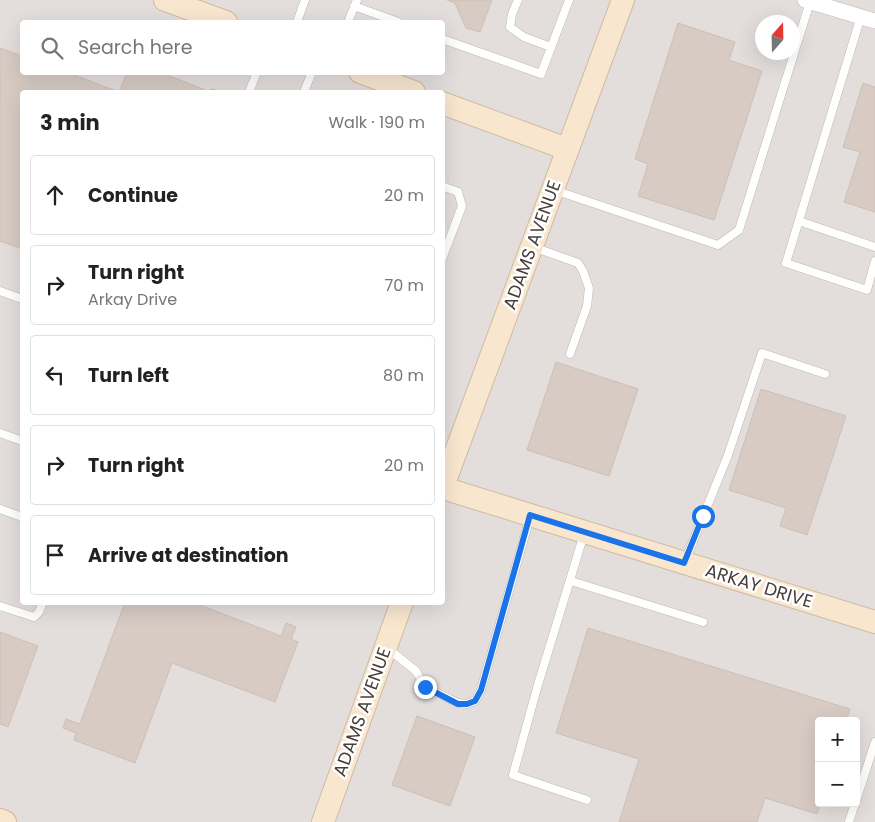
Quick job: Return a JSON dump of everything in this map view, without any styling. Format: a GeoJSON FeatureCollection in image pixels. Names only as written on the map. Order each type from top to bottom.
{"type":"FeatureCollection","features":[{"type":"Feature","properties":{"kind":"street"},"geometry":{"type":"LineString","coordinates":[[165,0],[220,20]]}},
{"type":"Feature","properties":{"kind":"street","name":"ADAMS AVENUE"},"geometry":{"type":"LineString","coordinates":[[445,484],[623,0]]}},
{"type":"Feature","properties":{"kind":"street"},"geometry":{"type":"LineString","coordinates":[[807,1],[868,19]]}},
{"type":"Feature","properties":{"kind":"street"},"geometry":{"type":"LineString","coordinates":[[368,75],[409,90]]}},
{"type":"Feature","properties":{"kind":"street"},"geometry":{"type":"LineString","coordinates":[[445,104],[567,149]]}},
{"type":"Feature","properties":{"kind":"street","name":"ARKAY DRIVE"},"geometry":{"type":"LineString","coordinates":[[445,490],[875,622]]}},
{"type":"Feature","properties":{"kind":"street","name":"ADAMS AVENUE"},"geometry":{"type":"LineString","coordinates":[[323,822],[401,605]]}},
{"type":"Feature","properties":{"kind":"street"},"geometry":{"type":"LineString","coordinates":[[0,820],[5,822]]}},
{"type":"Feature","properties":{"kind":"lane"},"geometry":{"type":"LineString","coordinates":[[298,20],[304,0]]}},
{"type":"Feature","properties":{"kind":"lane"},"geometry":{"type":"LineString","coordinates":[[518,0],[512,14],[510,28],[524,38],[551,47]]}},
{"type":"Feature","properties":{"kind":"lane"},"geometry":{"type":"LineString","coordinates":[[445,39],[541,74],[569,0]]}},
{"type":"Feature","properties":{"kind":"lane"},"geometry":{"type":"LineString","coordinates":[[552,189],[718,245],[739,230],[807,1]]}},
{"type":"Feature","properties":{"kind":"lane"},"geometry":{"type":"LineString","coordinates":[[349,20],[356,3],[394,20]]}},
{"type":"Feature","properties":{"kind":"lane"},"geometry":{"type":"LineString","coordinates":[[868,19],[786,263],[867,290],[875,261]]}},
{"type":"Feature","properties":{"kind":"lane"},"geometry":{"type":"LineString","coordinates":[[250,90],[256,75]]}},
{"type":"Feature","properties":{"kind":"lane"},"geometry":{"type":"LineString","coordinates":[[305,90],[311,75]]}},
{"type":"Feature","properties":{"kind":"lane"},"geometry":{"type":"LineString","coordinates":[[445,187],[458,192],[462,206],[445,251]]}},
{"type":"Feature","properties":{"kind":"lane"},"geometry":{"type":"LineString","coordinates":[[799,221],[875,247]]}},
{"type":"Feature","properties":{"kind":"lane"},"geometry":{"type":"LineString","coordinates":[[532,246],[578,263],[589,288],[587,306],[570,354]]}},
{"type":"Feature","properties":{"kind":"lane"},"geometry":{"type":"LineString","coordinates":[[0,291],[20,298]]}},
{"type":"Feature","properties":{"kind":"lane"},"geometry":{"type":"LineString","coordinates":[[684,563],[728,455],[762,353],[825,374]]}},
{"type":"Feature","properties":{"kind":"lane"},"geometry":{"type":"LineString","coordinates":[[0,433],[20,440]]}},
{"type":"Feature","properties":{"kind":"lane"},"geometry":{"type":"LineString","coordinates":[[0,509],[20,516]]}},
{"type":"Feature","properties":{"kind":"lane"},"geometry":{"type":"LineString","coordinates":[[386,647],[416,671],[425,687],[458,704],[467,704],[475,701],[481,690],[530,515]]}},
{"type":"Feature","properties":{"kind":"lane"},"geometry":{"type":"LineString","coordinates":[[585,532],[537,688],[513,775],[587,800]]}},
{"type":"Feature","properties":{"kind":"lane"},"geometry":{"type":"LineString","coordinates":[[571,581],[703,622]]}},
{"type":"Feature","properties":{"kind":"lane"},"geometry":{"type":"LineString","coordinates":[[0,606],[34,617],[42,605]]}},
{"type":"Feature","properties":{"kind":"lane"},"geometry":{"type":"LineString","coordinates":[[860,789],[875,742]]}},
{"type":"Feature","properties":{"kind":"lane"},"geometry":{"type":"LineString","coordinates":[[850,822],[854,807]]}},
{"type":"Feature","properties":{"kind":"shaded area"},"geometry":{"type":"Polygon","coordinates":[[[0,0],[875,0],[875,822],[0,822],[0,0]]]}},
{"type":"Feature","properties":{"kind":"building"},"geometry":{"type":"Polygon","coordinates":[[[447,0],[492,0],[480,32],[466,28],[455,3],[447,0]]]}},
{"type":"Feature","properties":{"kind":"building"},"geometry":{"type":"Polygon","coordinates":[[[678,23],[735,42],[729,60],[762,71],[714,220],[638,196],[648,164],[635,159],[678,23]]]}},
{"type":"Feature","properties":{"kind":"building"},"geometry":{"type":"Polygon","coordinates":[[[0,48],[20,55],[20,75],[74,75],[114,90],[20,90],[20,248],[0,241],[0,48]]]}},
{"type":"Feature","properties":{"kind":"building"},"geometry":{"type":"Polygon","coordinates":[[[126,75],[167,75],[205,90],[120,90],[126,75]]]}},
{"type":"Feature","properties":{"kind":"building"},"geometry":{"type":"Polygon","coordinates":[[[863,83],[875,87],[875,212],[844,202],[860,152],[843,147],[863,83]]]}},
{"type":"Feature","properties":{"kind":"building"},"geometry":{"type":"Polygon","coordinates":[[[556,362],[638,389],[609,476],[527,450],[556,362]]]}},
{"type":"Feature","properties":{"kind":"building"},"geometry":{"type":"Polygon","coordinates":[[[761,389],[846,416],[807,535],[780,526],[786,508],[729,490],[761,389]]]}},
{"type":"Feature","properties":{"kind":"building"},"geometry":{"type":"Polygon","coordinates":[[[124,605],[200,605],[281,636],[286,623],[296,627],[291,639],[298,642],[275,702],[172,663],[135,763],[74,740],[76,733],[63,728],[66,719],[80,724],[124,605]]]}},
{"type":"Feature","properties":{"kind":"building"},"geometry":{"type":"Polygon","coordinates":[[[588,628],[850,709],[847,717],[815,717],[815,807],[820,807],[817,814],[765,798],[757,822],[619,822],[639,759],[556,733],[588,628]]]}},
{"type":"Feature","properties":{"kind":"building"},"geometry":{"type":"Polygon","coordinates":[[[0,632],[38,646],[8,727],[0,724],[0,632]]]}},
{"type":"Feature","properties":{"kind":"building"},"geometry":{"type":"Polygon","coordinates":[[[417,716],[475,737],[450,806],[392,785],[417,716]]]}},
{"type":"Feature","properties":{"kind":"route"},"geometry":{"type":"LineString","coordinates":[[425,687],[458,704],[467,704],[475,701],[481,690],[530,515],[684,563],[703,516]]}}]}
